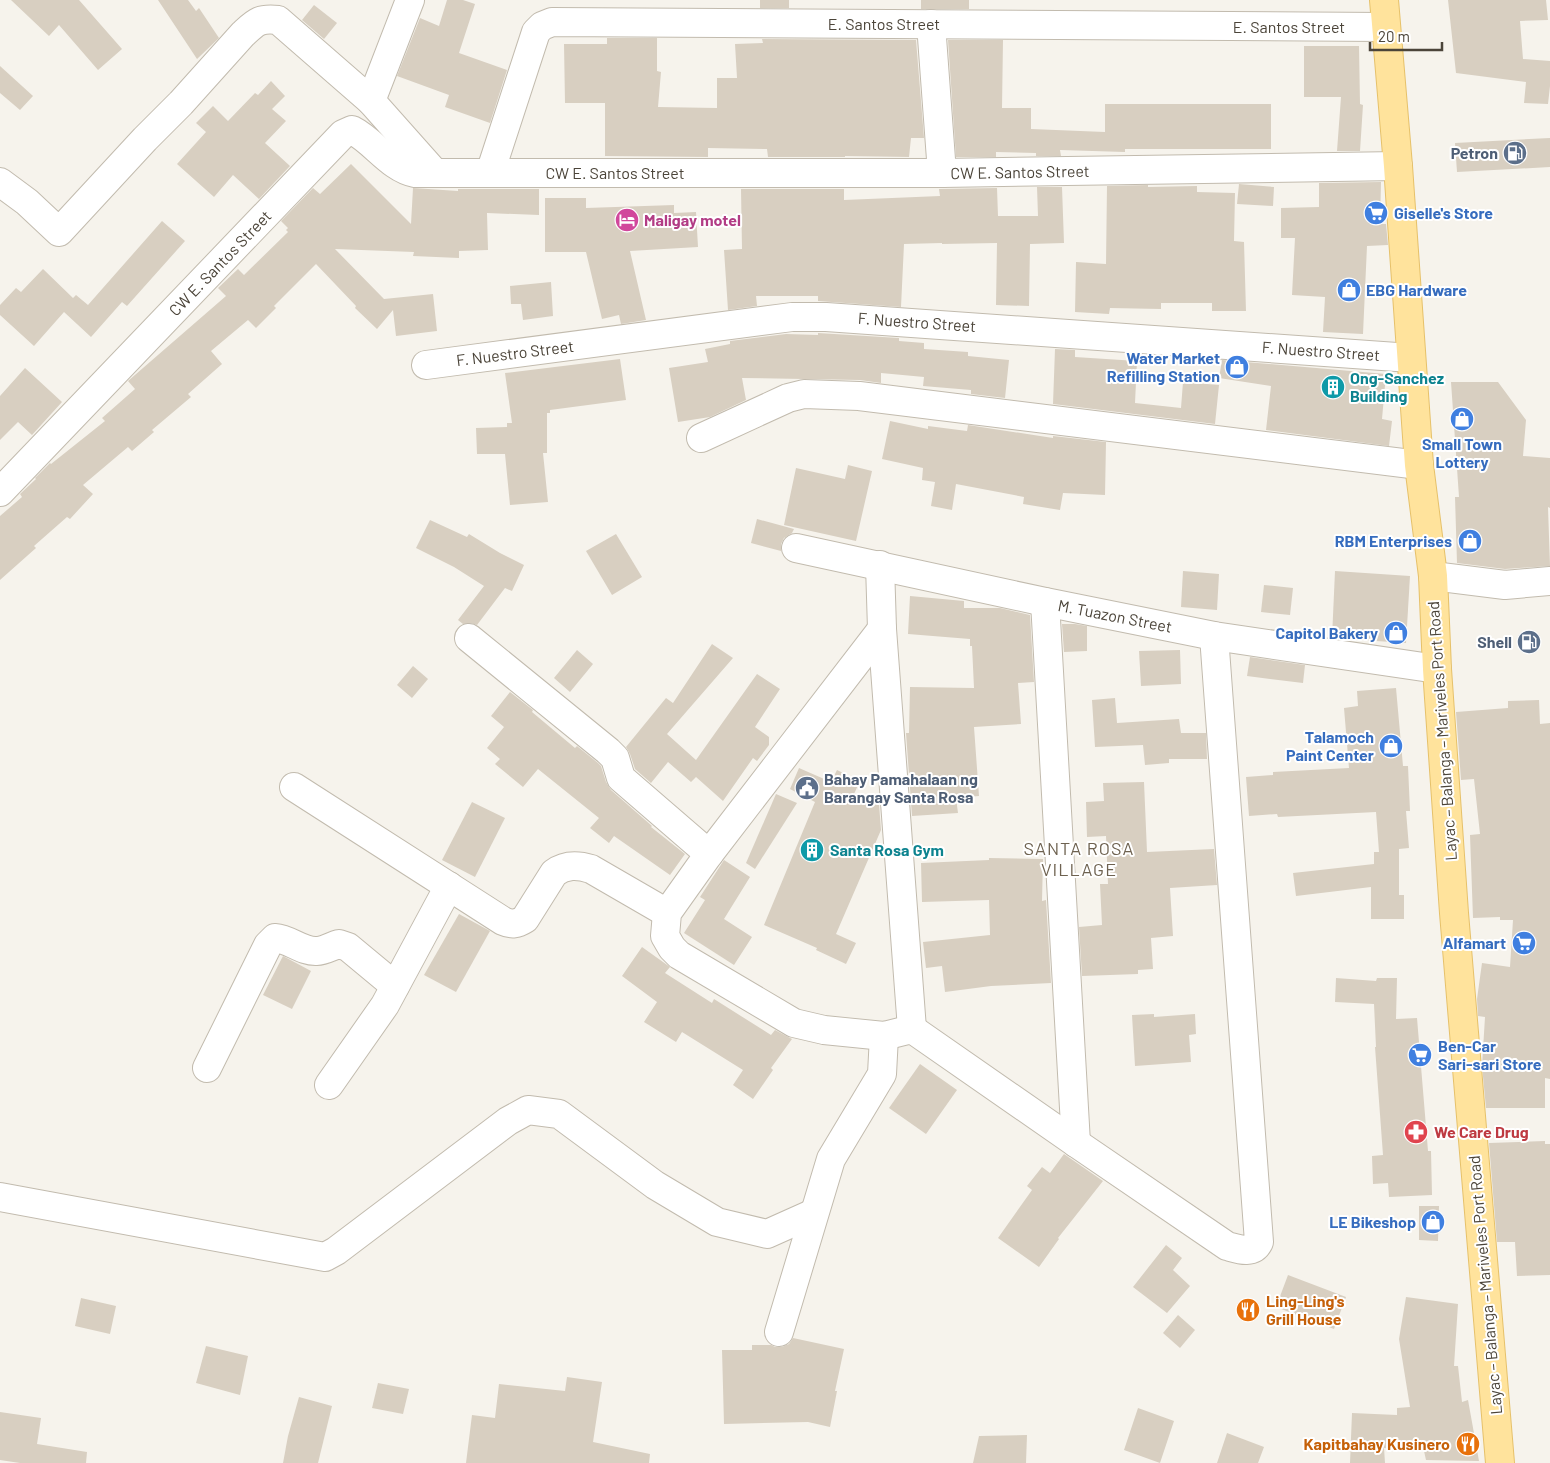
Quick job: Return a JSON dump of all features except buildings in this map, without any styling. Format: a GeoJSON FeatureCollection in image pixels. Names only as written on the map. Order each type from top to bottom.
{"type":"FeatureCollection","features":[{"type":"Feature","properties":{"kind":"main road","name":"Layac – Balanga – Mariveles Port Road"},"geometry":{"type":"LineString","coordinates":[[1384,0],[1398,166],[1419,465],[1433,576],[1437,669],[1455,923],[1500,1463]]}},
{"type":"Feature","properties":{"kind":"street"},"geometry":{"type":"LineString","coordinates":[[371,101],[410,0]]}},
{"type":"Feature","properties":{"kind":"street"},"geometry":{"type":"LineString","coordinates":[[0,182],[27,202],[59,232],[181,103],[243,34],[254,24],[265,18],[278,20],[371,101],[435,173]]}},
{"type":"Feature","properties":{"kind":"street","name":"E. Santos Street"},"geometry":{"type":"LineString","coordinates":[[490,174],[536,32],[542,26],[552,22],[1385,28]]}},
{"type":"Feature","properties":{"kind":"street"},"geometry":{"type":"LineString","coordinates":[[931,24],[942,173]]}},
{"type":"Feature","properties":{"kind":"street","name":"CW E. Santos Street"},"geometry":{"type":"LineString","coordinates":[[0,492],[343,134],[352,130],[361,135],[404,171],[415,173],[942,173],[1398,166]]}},
{"type":"Feature","properties":{"kind":"street","name":"F. Nuestro Street"},"geometry":{"type":"LineString","coordinates":[[426,365],[792,317],[826,316],[1411,358]]}},
{"type":"Feature","properties":{"kind":"street"},"geometry":{"type":"LineString","coordinates":[[701,438],[788,398],[804,394],[859,396],[1419,465]]}},
{"type":"Feature","properties":{"kind":"street","name":"M. Tuazon Street"},"geometry":{"type":"LineString","coordinates":[[796,548],[1045,602],[1214,636],[1437,669]]}},
{"type":"Feature","properties":{"kind":"street"},"geometry":{"type":"LineString","coordinates":[[880,565],[882,630],[912,1029]]}},
{"type":"Feature","properties":{"kind":"street"},"geometry":{"type":"LineString","coordinates":[[1433,576],[1505,584],[1550,580]]}},
{"type":"Feature","properties":{"kind":"street"},"geometry":{"type":"LineString","coordinates":[[1045,602],[1076,1143]]}},
{"type":"Feature","properties":{"kind":"street"},"geometry":{"type":"LineString","coordinates":[[882,630],[709,854],[667,913],[665,936],[672,948],[794,1022],[824,1030],[884,1036],[912,1029],[1227,1246],[1242,1250],[1252,1250],[1257,1247],[1259,1242],[1214,636]]}},
{"type":"Feature","properties":{"kind":"street"},"geometry":{"type":"LineString","coordinates":[[469,638],[608,751],[615,758],[621,778],[709,854]]}},
{"type":"Feature","properties":{"kind":"street"},"geometry":{"type":"LineString","coordinates":[[294,787],[503,922],[510,924],[519,923],[525,919],[554,873],[569,866],[582,866],[591,869],[667,913]]}},
{"type":"Feature","properties":{"kind":"street"},"geometry":{"type":"LineString","coordinates":[[329,1085],[385,1005],[449,886]]}},
{"type":"Feature","properties":{"kind":"street"},"geometry":{"type":"LineString","coordinates":[[207,1068],[268,945],[275,938],[283,938],[308,950],[318,951],[339,944],[348,947],[395,986]]}},
{"type":"Feature","properties":{"kind":"street"},"geometry":{"type":"LineString","coordinates":[[779,1332],[831,1159],[882,1074],[884,1036]]}},
{"type":"Feature","properties":{"kind":"street"},"geometry":{"type":"LineString","coordinates":[[0,1197],[324,1257],[336,1251],[508,1122],[528,1110],[559,1114],[655,1185],[717,1222],[767,1234],[814,1213]]}},
{"type":"Feature","properties":{"kind":"place","name":"Petron"},"geometry":{"type":"Point","coordinates":[1515,153]}},
{"type":"Feature","properties":{"kind":"place","name":"Giselle's Store"},"geometry":{"type":"Point","coordinates":[1376,213]}},
{"type":"Feature","properties":{"kind":"place","name":"Maligay motel"},"geometry":{"type":"Point","coordinates":[627,220]}},
{"type":"Feature","properties":{"kind":"place","name":"EBG Hardware"},"geometry":{"type":"Point","coordinates":[1349,290]}},
{"type":"Feature","properties":{"kind":"place","name":"Water Market Refilling Station"},"geometry":{"type":"Point","coordinates":[1237,367]}},
{"type":"Feature","properties":{"kind":"place","name":"Ong-Sanchez Building"},"geometry":{"type":"Point","coordinates":[1333,387]}},
{"type":"Feature","properties":{"kind":"place","name":"Small Town Lottery"},"geometry":{"type":"Point","coordinates":[1462,419]}},
{"type":"Feature","properties":{"kind":"place","name":"RBM Enterprises"},"geometry":{"type":"Point","coordinates":[1470,541]}},
{"type":"Feature","properties":{"kind":"place","name":"Capitol Bakery"},"geometry":{"type":"Point","coordinates":[1396,633]}},
{"type":"Feature","properties":{"kind":"place","name":"Shell"},"geometry":{"type":"Point","coordinates":[1529,642]}},
{"type":"Feature","properties":{"kind":"place","name":"Talamoch Paint Center"},"geometry":{"type":"Point","coordinates":[1391,746]}},
{"type":"Feature","properties":{"kind":"place","name":"Bahay Pamahalaan ng Barangay Santa Rosa"},"geometry":{"type":"Point","coordinates":[807,788]}},
{"type":"Feature","properties":{"kind":"place","name":"Santa Rosa Gym"},"geometry":{"type":"Point","coordinates":[812,850]}},
{"type":"Feature","properties":{"kind":"place","name":"Alfamart"},"geometry":{"type":"Point","coordinates":[1524,943]}},
{"type":"Feature","properties":{"kind":"place","name":"Ben-Car Sari-sari Store"},"geometry":{"type":"Point","coordinates":[1420,1055]}},
{"type":"Feature","properties":{"kind":"place","name":"We Care Drug"},"geometry":{"type":"Point","coordinates":[1416,1132]}},
{"type":"Feature","properties":{"kind":"place","name":"LE Bikeshop"},"geometry":{"type":"Point","coordinates":[1433,1222]}},
{"type":"Feature","properties":{"kind":"place","name":"Ling-Ling's Grill House"},"geometry":{"type":"Point","coordinates":[1248,1310]}},
{"type":"Feature","properties":{"kind":"place","name":"Kapitbahay Kusinero"},"geometry":{"type":"Point","coordinates":[1468,1444]}},
{"type":"Feature","properties":{"kind":"district","name":"SANTA ROSA VILLAGE"},"geometry":{"type":"Point","coordinates":[1079,860]}}]}
